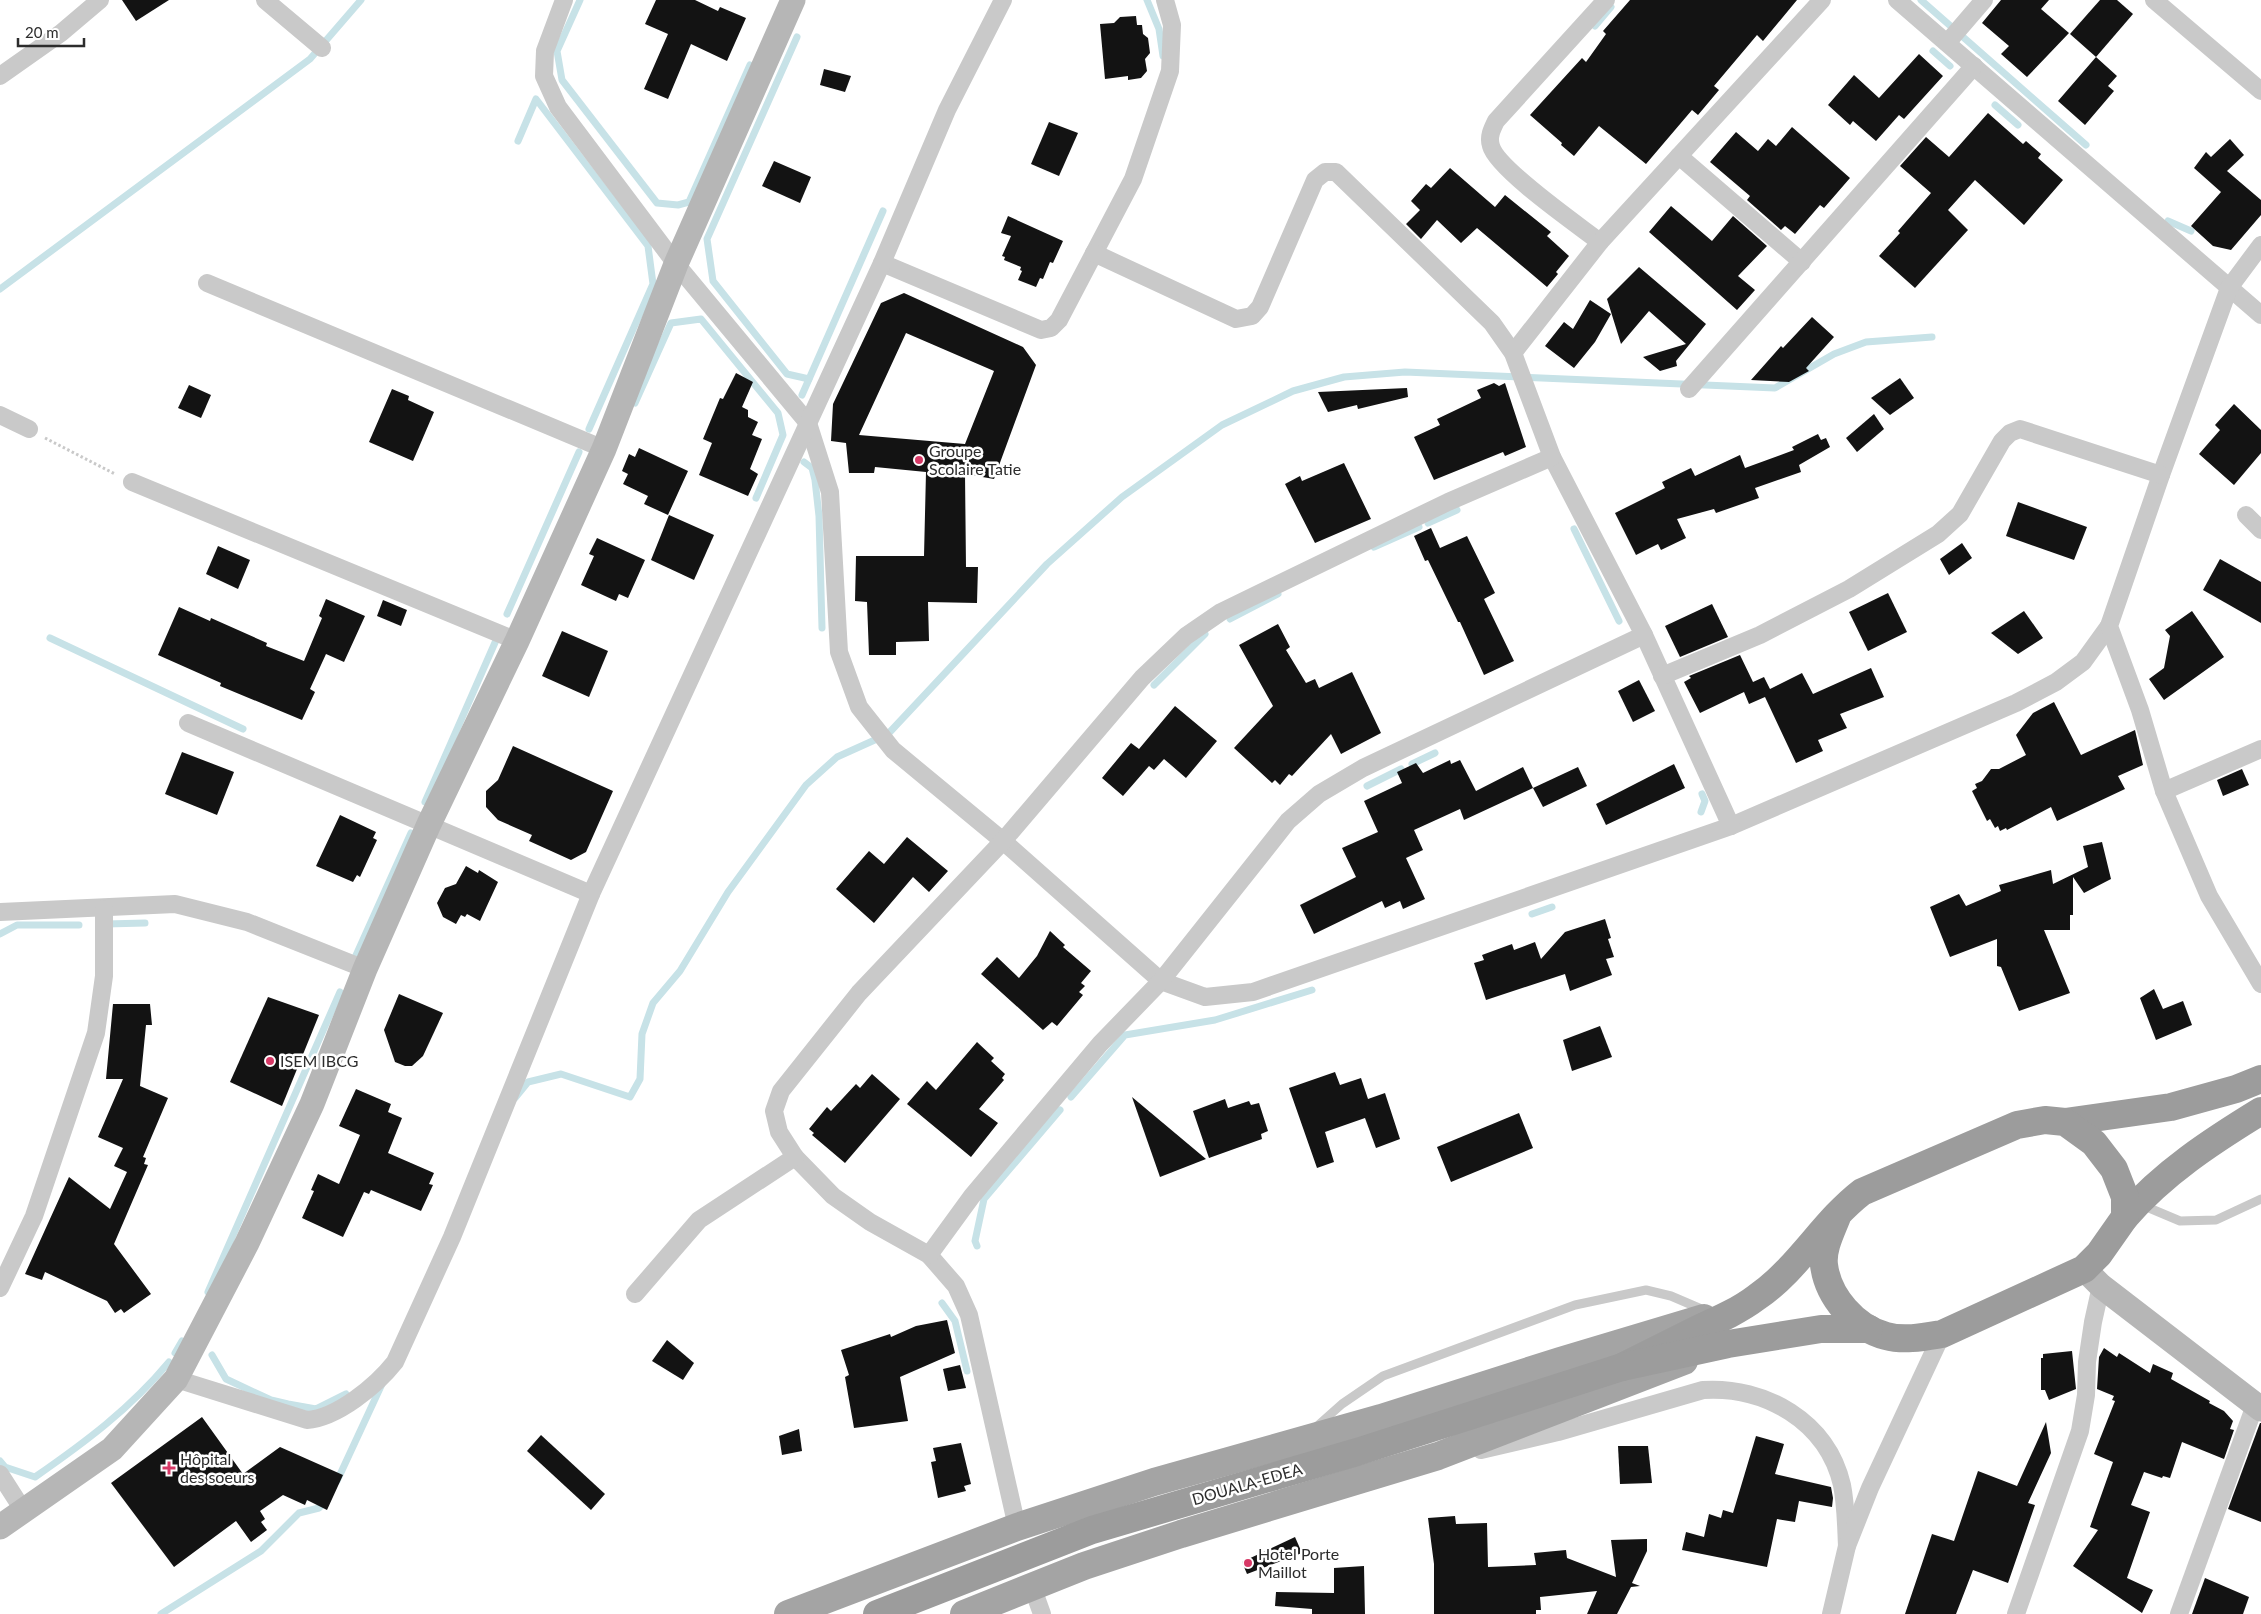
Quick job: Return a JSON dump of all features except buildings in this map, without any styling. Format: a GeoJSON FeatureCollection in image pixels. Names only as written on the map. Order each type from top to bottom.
{"type":"FeatureCollection","features":[{"type":"Feature","properties":{"kind":"highway"},"geometry":{"type":"LineString","coordinates":[[1622,1367],[1765,1291],[1838,1214],[1862,1192],[2017,1125],[2045,1120],[2065,1122],[2171,1107],[2236,1089],[2261,1079]]}},
{"type":"Feature","properties":{"kind":"highway"},"geometry":{"type":"LineString","coordinates":[[1838,1214],[1826,1247],[1824,1265],[1831,1290],[1842,1308],[1869,1329],[1885,1336],[1923,1338],[1942,1334],[2092,1278],[2099,1254],[2131,1210],[2201,1149],[2261,1111]]}},
{"type":"Feature","properties":{"kind":"highway"},"geometry":{"type":"LineString","coordinates":[[2065,1122],[2094,1143],[2114,1169],[2131,1210]]}},
{"type":"Feature","properties":{"kind":"highway"},"geometry":{"type":"LineString","coordinates":[[1622,1367],[1728,1344],[1821,1329],[1869,1329]]}},
{"type":"Feature","properties":{"kind":"highway","name":"DOUALA-EDEA"},"geometry":{"type":"LineString","coordinates":[[877,1614],[1092,1530],[1357,1452],[1622,1367]]}},
{"type":"Feature","properties":{"kind":"main road"},"geometry":{"type":"LineString","coordinates":[[0,1527],[112,1449],[176,1379],[247,1243],[312,1104],[365,969],[429,824],[517,641],[604,449],[676,264],[793,0]]}},
{"type":"Feature","properties":{"kind":"main road"},"geometry":{"type":"LineString","coordinates":[[2092,1278],[2258,1407]]}},
{"type":"Feature","properties":{"kind":"main road"},"geometry":{"type":"LineString","coordinates":[[788,1614],[1017,1527],[1154,1482],[1381,1418],[1569,1358],[1724,1314]]}},
{"type":"Feature","properties":{"kind":"main road"},"geometry":{"type":"LineString","coordinates":[[964,1614],[1032,1586],[1181,1534],[1438,1456],[1728,1344]]}},
{"type":"Feature","properties":{"kind":"street"},"geometry":{"type":"LineString","coordinates":[[0,76],[61,33],[100,0]]}},
{"type":"Feature","properties":{"kind":"street"},"geometry":{"type":"LineString","coordinates":[[265,0],[322,48]]}},
{"type":"Feature","properties":{"kind":"street"},"geometry":{"type":"LineString","coordinates":[[564,0],[545,51],[544,76],[558,107],[676,264],[808,423],[830,492],[839,652],[859,707],[893,750],[1003,841],[1160,981],[1205,997],[1253,992],[1731,826],[2016,702],[2048,686],[2083,662],[2109,626],[2160,474],[2229,288],[2261,245]]}},
{"type":"Feature","properties":{"kind":"street"},"geometry":{"type":"LineString","coordinates":[[176,1379],[307,1420],[321,1419],[335,1412],[384,1376],[395,1362],[452,1237],[590,894],[882,264],[947,110],[1003,0]]}},
{"type":"Feature","properties":{"kind":"street"},"geometry":{"type":"LineString","coordinates":[[882,264],[1042,330],[1051,328],[1059,320],[1133,179],[1170,71],[1172,25],[1165,0]]}},
{"type":"Feature","properties":{"kind":"street"},"geometry":{"type":"LineString","coordinates":[[1600,242],[1507,169],[1491,148],[1489,138],[1496,120],[1606,0]]}},
{"type":"Feature","properties":{"kind":"street"},"geometry":{"type":"LineString","coordinates":[[1514,353],[1600,242],[1822,0]]}},
{"type":"Feature","properties":{"kind":"street"},"geometry":{"type":"LineString","coordinates":[[1897,0],[2261,316]]}},
{"type":"Feature","properties":{"kind":"street"},"geometry":{"type":"LineString","coordinates":[[1946,43],[1984,0]]}},
{"type":"Feature","properties":{"kind":"street"},"geometry":{"type":"LineString","coordinates":[[2154,0],[2261,91]]}},
{"type":"Feature","properties":{"kind":"street"},"geometry":{"type":"LineString","coordinates":[[1689,389],[1974,66]]}},
{"type":"Feature","properties":{"kind":"street"},"geometry":{"type":"LineString","coordinates":[[1679,156],[1802,262]]}},
{"type":"Feature","properties":{"kind":"street"},"geometry":{"type":"LineString","coordinates":[[1094,253],[1236,319],[1252,316],[1260,307],[1316,180],[1325,172],[1336,172],[1492,323],[1514,353],[1552,457],[1644,635],[1731,826]]}},
{"type":"Feature","properties":{"kind":"street"},"geometry":{"type":"LineString","coordinates":[[207,283],[604,449]]}},
{"type":"Feature","properties":{"kind":"street"},"geometry":{"type":"LineString","coordinates":[[0,416],[29,429]]}},
{"type":"Feature","properties":{"kind":"street"},"geometry":{"type":"LineString","coordinates":[[1662,676],[1776,627],[1849,589],[1938,534],[1960,514],[2002,441],[2010,433],[2020,429],[2160,474]]}},
{"type":"Feature","properties":{"kind":"street"},"geometry":{"type":"LineString","coordinates":[[1017,1527],[969,1315],[956,1286],[929,1255],[870,1222],[833,1196],[795,1157],[779,1132],[774,1111],[781,1091],[859,993],[1003,841],[1142,678],[1186,636],[1221,612],[1448,502],[1552,457]]}},
{"type":"Feature","properties":{"kind":"street"},"geometry":{"type":"LineString","coordinates":[[132,482],[517,641]]}},
{"type":"Feature","properties":{"kind":"street"},"geometry":{"type":"LineString","coordinates":[[2246,516],[2261,530]]}},
{"type":"Feature","properties":{"kind":"street"},"geometry":{"type":"LineString","coordinates":[[2109,626],[2140,710],[2164,791],[2209,896],[2261,984]]}},
{"type":"Feature","properties":{"kind":"street"},"geometry":{"type":"LineString","coordinates":[[929,1255],[972,1196],[1100,1044],[1160,981],[1288,821],[1319,794],[1363,768],[1644,635]]}},
{"type":"Feature","properties":{"kind":"street"},"geometry":{"type":"LineString","coordinates":[[188,723],[590,894]]}},
{"type":"Feature","properties":{"kind":"street"},"geometry":{"type":"LineString","coordinates":[[2164,791],[2261,749]]}},
{"type":"Feature","properties":{"kind":"street"},"geometry":{"type":"LineString","coordinates":[[0,912],[104,909],[175,904],[247,922],[365,969]]}},
{"type":"Feature","properties":{"kind":"street"},"geometry":{"type":"LineString","coordinates":[[0,1288],[34,1216],[96,1033],[104,976],[104,909]]}},
{"type":"Feature","properties":{"kind":"street"},"geometry":{"type":"LineString","coordinates":[[635,1294],[699,1220],[795,1157]]}},
{"type":"Feature","properties":{"kind":"street"},"geometry":{"type":"LineString","coordinates":[[2016,1614],[2080,1431],[2086,1395],[2087,1362],[2092,1322],[2092,1278]]}},
{"type":"Feature","properties":{"kind":"street"},"geometry":{"type":"LineString","coordinates":[[1831,1614],[1846,1546],[1870,1488],[1942,1334]]}},
{"type":"Feature","properties":{"kind":"street"},"geometry":{"type":"LineString","coordinates":[[1438,1456],[1492,1448],[1549,1434],[1703,1390],[1720,1389],[1750,1394],[1775,1402],[1799,1418],[1818,1437],[1833,1460],[1842,1485],[1846,1546]]}},
{"type":"Feature","properties":{"kind":"street"},"geometry":{"type":"LineString","coordinates":[[2180,1614],[2258,1407]]}},
{"type":"Feature","properties":{"kind":"street"},"geometry":{"type":"LineString","coordinates":[[0,1474],[23,1510]]}},
{"type":"Feature","properties":{"kind":"street"},"geometry":{"type":"LineString","coordinates":[[1032,1586],[1042,1614]]}},
{"type":"Feature","properties":{"kind":"lane"},"geometry":{"type":"LineString","coordinates":[[2131,1210],[2180,1221],[2216,1220],[2261,1199]]}},
{"type":"Feature","properties":{"kind":"lane"},"geometry":{"type":"LineString","coordinates":[[1302,1440],[1342,1404],[1383,1376],[1575,1305],[1646,1290],[1671,1296],[1724,1314]]}},
{"type":"Feature","properties":{"kind":"path"},"geometry":{"type":"LineString","coordinates":[[29,429],[132,482]]}},
{"type":"Feature","properties":{"kind":"waterway"},"geometry":{"type":"LineString","coordinates":[[0,289],[310,59],[361,0]]}},
{"type":"Feature","properties":{"kind":"waterway"},"geometry":{"type":"LineString","coordinates":[[580,0],[557,51],[562,80],[657,203],[678,205],[689,202],[750,65]]}},
{"type":"Feature","properties":{"kind":"waterway"},"geometry":{"type":"LineString","coordinates":[[1147,0],[1159,29],[1163,56]]}},
{"type":"Feature","properties":{"kind":"waterway"},"geometry":{"type":"LineString","coordinates":[[1921,0],[2086,145]]}},
{"type":"Feature","properties":{"kind":"waterway"},"geometry":{"type":"LineString","coordinates":[[1595,26],[1611,7]]}},
{"type":"Feature","properties":{"kind":"waterway"},"geometry":{"type":"LineString","coordinates":[[797,37],[707,239],[713,281],[787,374],[809,379]]}},
{"type":"Feature","properties":{"kind":"waterway"},"geometry":{"type":"LineString","coordinates":[[1933,51],[1950,66]]}},
{"type":"Feature","properties":{"kind":"waterway"},"geometry":{"type":"LineString","coordinates":[[518,141],[536,99],[648,246],[653,284],[589,429]]}},
{"type":"Feature","properties":{"kind":"waterway"},"geometry":{"type":"LineString","coordinates":[[1995,105],[2018,125]]}},
{"type":"Feature","properties":{"kind":"waterway"},"geometry":{"type":"LineString","coordinates":[[802,395],[883,211]]}},
{"type":"Feature","properties":{"kind":"waterway"},"geometry":{"type":"LineString","coordinates":[[2168,221],[2191,231]]}},
{"type":"Feature","properties":{"kind":"waterway"},"geometry":{"type":"LineString","coordinates":[[635,403],[671,323],[701,319],[778,413],[783,435],[756,498]]}},
{"type":"Feature","properties":{"kind":"waterway"},"geometry":{"type":"LineString","coordinates":[[515,1098],[528,1082],[561,1074],[630,1097],[640,1079],[642,1034],[653,1003],[680,971],[728,892],[806,785],[837,757],[888,734],[1047,564],[1122,497],[1222,425],[1293,391],[1344,377],[1405,372],[1775,388],[1834,354],[1866,342],[1932,337]]}},
{"type":"Feature","properties":{"kind":"waterway"},"geometry":{"type":"LineString","coordinates":[[507,614],[579,452]]}},
{"type":"Feature","properties":{"kind":"waterway"},"geometry":{"type":"LineString","coordinates":[[804,462],[812,468],[819,516],[822,628]]}},
{"type":"Feature","properties":{"kind":"waterway"},"geometry":{"type":"LineString","coordinates":[[1428,523],[1457,510]]}},
{"type":"Feature","properties":{"kind":"waterway"},"geometry":{"type":"LineString","coordinates":[[1374,547],[1419,527]]}},
{"type":"Feature","properties":{"kind":"waterway"},"geometry":{"type":"LineString","coordinates":[[1574,529],[1619,621]]}},
{"type":"Feature","properties":{"kind":"waterway"},"geometry":{"type":"LineString","coordinates":[[1230,619],[1278,594]]}},
{"type":"Feature","properties":{"kind":"waterway"},"geometry":{"type":"LineString","coordinates":[[1154,685],[1205,634]]}},
{"type":"Feature","properties":{"kind":"waterway"},"geometry":{"type":"LineString","coordinates":[[50,638],[243,729]]}},
{"type":"Feature","properties":{"kind":"waterway"},"geometry":{"type":"LineString","coordinates":[[425,802],[497,638]]}},
{"type":"Feature","properties":{"kind":"waterway"},"geometry":{"type":"LineString","coordinates":[[1412,764],[1435,753]]}},
{"type":"Feature","properties":{"kind":"waterway"},"geometry":{"type":"LineString","coordinates":[[1367,786],[1401,769]]}},
{"type":"Feature","properties":{"kind":"waterway"},"geometry":{"type":"LineString","coordinates":[[1701,812],[1705,801],[1702,794]]}},
{"type":"Feature","properties":{"kind":"waterway"},"geometry":{"type":"LineString","coordinates":[[353,962],[411,833]]}},
{"type":"Feature","properties":{"kind":"waterway"},"geometry":{"type":"LineString","coordinates":[[1532,914],[1552,907]]}},
{"type":"Feature","properties":{"kind":"waterway"},"geometry":{"type":"LineString","coordinates":[[106,924],[145,923]]}},
{"type":"Feature","properties":{"kind":"waterway"},"geometry":{"type":"LineString","coordinates":[[0,934],[17,925],[79,925]]}},
{"type":"Feature","properties":{"kind":"waterway"},"geometry":{"type":"LineString","coordinates":[[1071,1097],[1125,1035],[1215,1020],[1312,990]]}},
{"type":"Feature","properties":{"kind":"waterway"},"geometry":{"type":"LineString","coordinates":[[208,1292],[340,992]]}},
{"type":"Feature","properties":{"kind":"waterway"},"geometry":{"type":"LineString","coordinates":[[977,1246],[975,1241],[984,1199],[1060,1110]]}},
{"type":"Feature","properties":{"kind":"waterway"},"geometry":{"type":"LineString","coordinates":[[942,1303],[955,1321],[967,1371]]}},
{"type":"Feature","properties":{"kind":"waterway"},"geometry":{"type":"LineString","coordinates":[[175,1353],[182,1341]]}},
{"type":"Feature","properties":{"kind":"waterway"},"geometry":{"type":"LineString","coordinates":[[212,1355],[226,1379],[271,1400],[316,1409],[346,1394]]}},
{"type":"Feature","properties":{"kind":"waterway"},"geometry":{"type":"LineString","coordinates":[[0,1461],[5,1467],[35,1477],[106,1424],[138,1395],[169,1362]]}},
{"type":"Feature","properties":{"kind":"waterway"},"geometry":{"type":"LineString","coordinates":[[337,1481],[382,1384]]}},
{"type":"Feature","properties":{"kind":"waterway"},"geometry":{"type":"LineString","coordinates":[[161,1614],[261,1551],[299,1513],[319,1508],[326,1501]]}},
{"type":"Feature","properties":{"kind":"place","name":"Groupe Scolaire Tatie"},"geometry":{"type":"Point","coordinates":[919,460]}},
{"type":"Feature","properties":{"kind":"place","name":"ISEM IBCG"},"geometry":{"type":"Point","coordinates":[270,1061]}},
{"type":"Feature","properties":{"kind":"place","name":"Hôpital des soeurs"},"geometry":{"type":"Point","coordinates":[169,1468]}},
{"type":"Feature","properties":{"kind":"place","name":"Hotel Porte Maillot"},"geometry":{"type":"Point","coordinates":[1248,1563]}}]}
